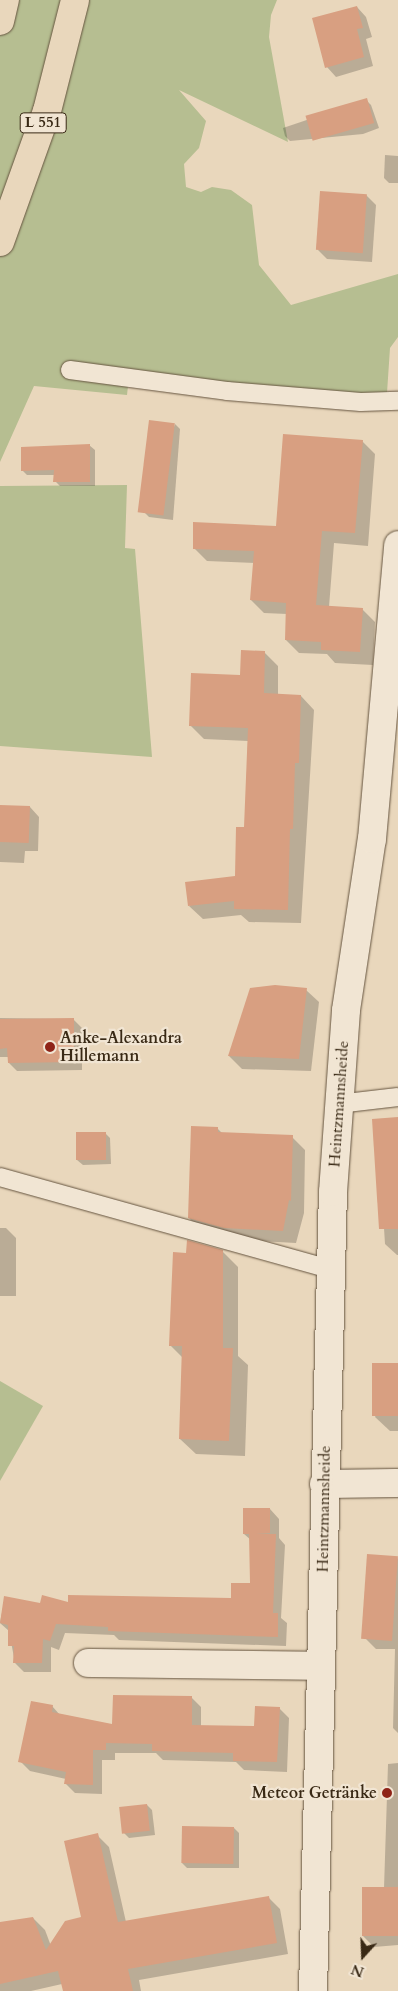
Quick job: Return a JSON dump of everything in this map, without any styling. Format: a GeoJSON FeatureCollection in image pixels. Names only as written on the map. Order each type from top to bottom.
{"type":"FeatureCollection","features":[{"type":"Feature","properties":{"kind":"main road"},"geometry":{"type":"LineString","coordinates":[[0,22],[5,0]]}},
{"type":"Feature","properties":{"kind":"main road","name":"L 551"},"geometry":{"type":"LineString","coordinates":[[0,242],[47,111],[75,0]]}},
{"type":"Feature","properties":{"kind":"street","name":"Heintzmannsheide"},"geometry":{"type":"LineString","coordinates":[[313,1991],[330,1269],[338,1104],[346,1010],[372,838],[398,545]]}},
{"type":"Feature","properties":{"kind":"street"},"geometry":{"type":"LineString","coordinates":[[324,1484],[398,1483]]}},
{"type":"Feature","properties":{"kind":"street"},"geometry":{"type":"LineString","coordinates":[[88,1663],[320,1666]]}},
{"type":"Feature","properties":{"kind":"lane"},"geometry":{"type":"LineString","coordinates":[[70,370],[227,391],[361,402],[398,401]]}},
{"type":"Feature","properties":{"kind":"lane"},"geometry":{"type":"LineString","coordinates":[[338,1104],[398,1097]]}},
{"type":"Feature","properties":{"kind":"lane"},"geometry":{"type":"LineString","coordinates":[[0,1177],[330,1269]]}},
{"type":"Feature","properties":{"kind":"green space"},"geometry":{"type":"Polygon","coordinates":[[[0,0],[277,0],[271,15],[269,37],[288,142],[179,90],[206,121],[199,148],[184,164],[186,187],[201,192],[212,187],[231,190],[252,205],[259,265],[291,305],[398,274],[398,337],[390,348],[386,408],[128,386],[127,395],[34,386],[0,462],[0,0]]]}},
{"type":"Feature","properties":{"kind":"green space"},"geometry":{"type":"Polygon","coordinates":[[[127,485],[125,548],[135,549],[152,757],[0,746],[0,486],[127,485]]]}},
{"type":"Feature","properties":{"kind":"green space"},"geometry":{"type":"Polygon","coordinates":[[[0,1381],[43,1406],[0,1481],[0,1381]]]}},
{"type":"Feature","properties":{"kind":"building"},"geometry":{"type":"Polygon","coordinates":[[[357,6],[363,28],[357,29],[364,57],[325,68],[312,18],[357,6]]]}},
{"type":"Feature","properties":{"kind":"building"},"geometry":{"type":"Polygon","coordinates":[[[367,98],[374,123],[313,141],[305,116],[367,98]]]}},
{"type":"Feature","properties":{"kind":"building"},"geometry":{"type":"Polygon","coordinates":[[[320,191],[367,194],[363,253],[316,250],[320,191]]]}},
{"type":"Feature","properties":{"kind":"building"},"geometry":{"type":"Polygon","coordinates":[[[149,420],[175,423],[163,515],[138,512],[149,420]]]}},
{"type":"Feature","properties":{"kind":"building"},"geometry":{"type":"Polygon","coordinates":[[[283,434],[363,440],[355,533],[322,531],[316,605],[363,608],[360,652],[321,650],[321,642],[285,640],[286,603],[250,600],[254,551],[193,549],[193,522],[276,526],[283,434]]]}},
{"type":"Feature","properties":{"kind":"building"},"geometry":{"type":"Polygon","coordinates":[[[90,444],[90,482],[53,482],[54,470],[21,471],[21,447],[90,444]]]}},
{"type":"Feature","properties":{"kind":"building"},"geometry":{"type":"Polygon","coordinates":[[[241,650],[265,651],[264,693],[301,695],[299,763],[295,763],[293,829],[290,829],[288,910],[234,909],[234,901],[188,906],[185,882],[235,876],[236,827],[244,827],[248,728],[189,726],[191,673],[240,675],[241,650]]]}},
{"type":"Feature","properties":{"kind":"building"},"geometry":{"type":"Polygon","coordinates":[[[0,805],[30,806],[29,843],[0,842],[0,805]]]}},
{"type":"Feature","properties":{"kind":"building"},"geometry":{"type":"Polygon","coordinates":[[[275,985],[307,988],[299,1059],[228,1056],[250,988],[275,985]]]}},
{"type":"Feature","properties":{"kind":"building"},"geometry":{"type":"Polygon","coordinates":[[[74,1018],[74,1062],[8,1063],[7,1048],[0,1049],[0,1019],[74,1018]]]}},
{"type":"Feature","properties":{"kind":"building"},"geometry":{"type":"Polygon","coordinates":[[[398,1117],[398,1229],[379,1229],[372,1119],[398,1117]]]}},
{"type":"Feature","properties":{"kind":"building"},"geometry":{"type":"Polygon","coordinates":[[[191,1126],[218,1127],[218,1132],[293,1135],[291,1201],[289,1200],[283,1231],[224,1228],[188,1218],[191,1126]]]}},
{"type":"Feature","properties":{"kind":"building"},"geometry":{"type":"Polygon","coordinates":[[[76,1132],[106,1132],[106,1160],[76,1160],[76,1132]]]}},
{"type":"Feature","properties":{"kind":"building"},"geometry":{"type":"Polygon","coordinates":[[[187,1240],[223,1250],[223,1348],[233,1348],[229,1441],[179,1439],[182,1346],[169,1346],[173,1252],[186,1253],[187,1240]]]}},
{"type":"Feature","properties":{"kind":"building"},"geometry":{"type":"Polygon","coordinates":[[[372,1363],[398,1363],[398,1416],[372,1416],[372,1363]]]}},
{"type":"Feature","properties":{"kind":"building"},"geometry":{"type":"Polygon","coordinates":[[[243,1508],[270,1508],[270,1533],[256,1534],[276,1534],[273,1613],[278,1613],[278,1637],[108,1631],[108,1627],[56,1624],[50,1641],[43,1639],[42,1663],[13,1663],[14,1646],[8,1646],[8,1625],[0,1623],[4,1596],[40,1603],[42,1595],[68,1602],[68,1595],[231,1598],[231,1583],[250,1583],[249,1534],[243,1534],[243,1508]]]}},
{"type":"Feature","properties":{"kind":"building"},"geometry":{"type":"Polygon","coordinates":[[[367,1554],[398,1556],[392,1641],[361,1639],[367,1554]]]}},
{"type":"Feature","properties":{"kind":"building"},"geometry":{"type":"Polygon","coordinates":[[[113,1695],[192,1696],[192,1725],[254,1726],[255,1706],[280,1707],[277,1762],[233,1761],[233,1753],[152,1751],[152,1744],[106,1743],[106,1750],[93,1750],[93,1785],[64,1784],[66,1772],[18,1762],[31,1701],[53,1705],[52,1712],[112,1724],[113,1695]]]}},
{"type":"Feature","properties":{"kind":"building"},"geometry":{"type":"Polygon","coordinates":[[[147,1804],[150,1831],[122,1834],[119,1807],[147,1804]]]}},
{"type":"Feature","properties":{"kind":"building"},"geometry":{"type":"Polygon","coordinates":[[[182,1826],[234,1827],[233,1864],[181,1863],[182,1826]]]}},
{"type":"Feature","properties":{"kind":"building"},"geometry":{"type":"Polygon","coordinates":[[[98,1833],[118,1922],[269,1896],[277,1943],[128,1969],[133,1991],[63,1991],[58,1971],[0,1984],[0,1922],[33,1917],[46,1950],[65,1921],[81,1917],[64,1841],[98,1833]]]}},
{"type":"Feature","properties":{"kind":"building"},"geometry":{"type":"Polygon","coordinates":[[[362,1887],[398,1887],[398,1936],[362,1936],[362,1887]]]}},
{"type":"Feature","properties":{"kind":"place","name":"Anke-Alexandra Hillemann"},"geometry":{"type":"Point","coordinates":[50,1047]}},
{"type":"Feature","properties":{"kind":"place","name":"Meteor Getränke"},"geometry":{"type":"Point","coordinates":[387,1793]}}]}
